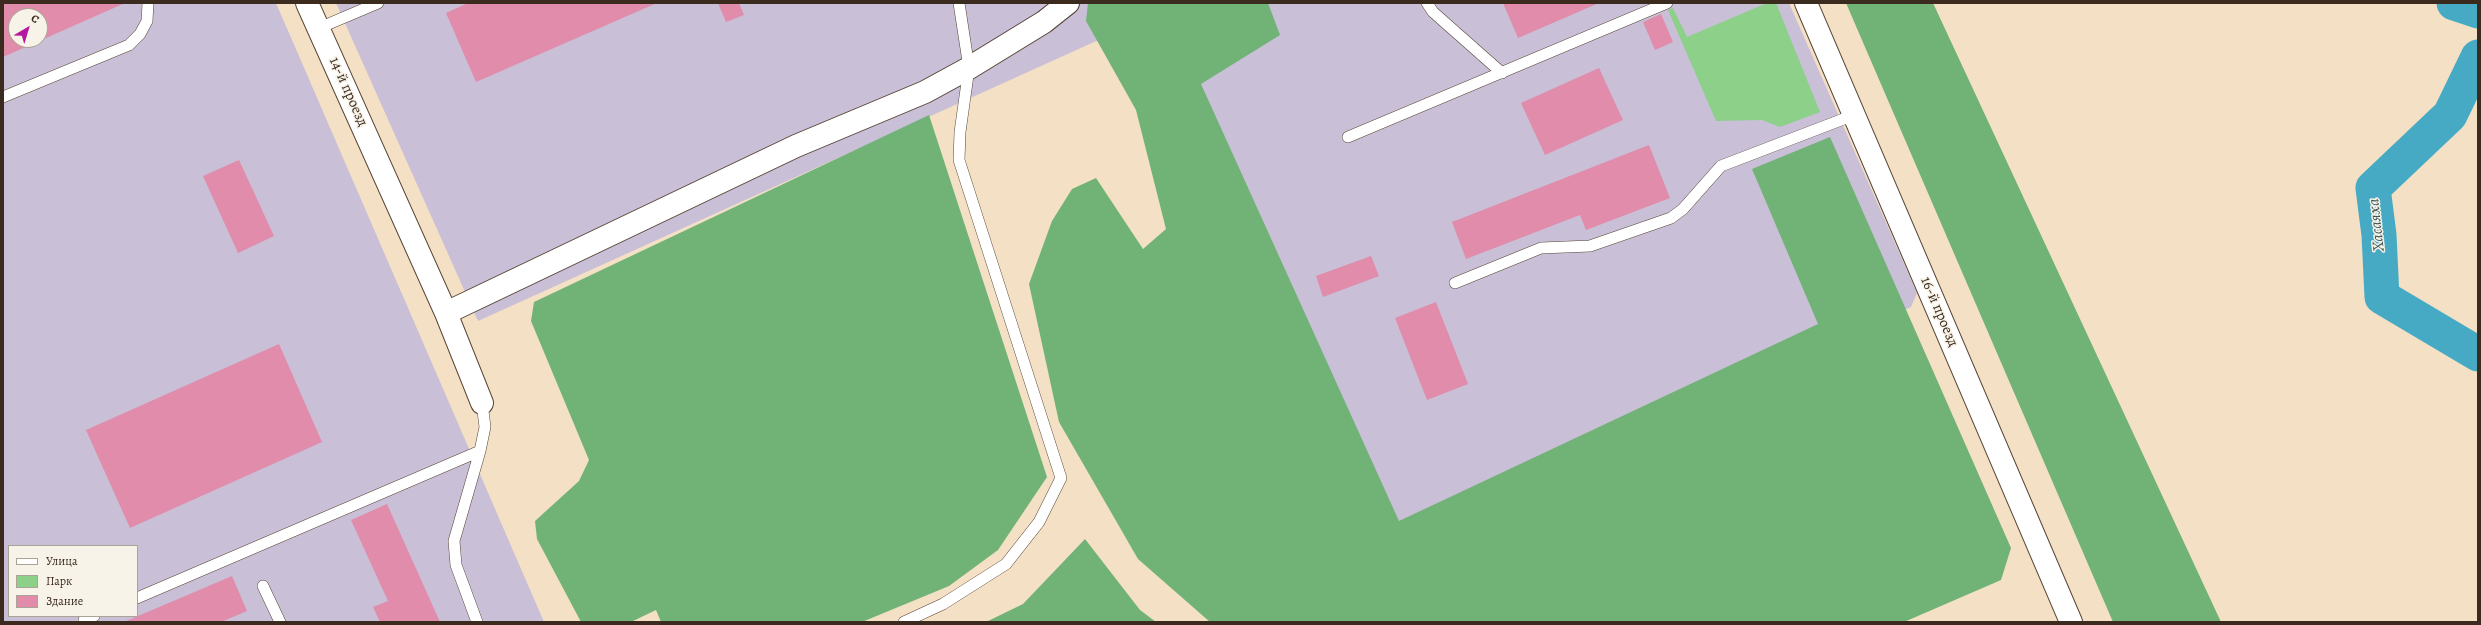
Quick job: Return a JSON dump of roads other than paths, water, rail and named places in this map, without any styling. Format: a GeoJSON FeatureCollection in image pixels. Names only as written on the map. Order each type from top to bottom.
{"type":"FeatureCollection","features":[{"type":"Feature","properties":{"kind":"street","name":"14-й проезд"},"geometry":{"type":"LineString","coordinates":[[307,3],[446,313],[482,403]]}},
{"type":"Feature","properties":{"kind":"street"},"geometry":{"type":"LineString","coordinates":[[446,313],[796,146],[925,92],[969,68],[1044,22],[1068,3]]}},
{"type":"Feature","properties":{"kind":"street","name":"16-й проезд"},"geometry":{"type":"LineString","coordinates":[[1806,3],[2071,622]]}},
{"type":"Feature","properties":{"kind":"lane"},"geometry":{"type":"LineString","coordinates":[[3,97],[129,45],[140,34],[147,21],[148,3]]}},
{"type":"Feature","properties":{"kind":"lane"},"geometry":{"type":"LineString","coordinates":[[319,28],[378,3]]}},
{"type":"Feature","properties":{"kind":"lane"},"geometry":{"type":"LineString","coordinates":[[904,622],[943,604],[1006,564],[1039,522],[1061,478],[959,160],[960,132],[969,68],[959,3]]}},
{"type":"Feature","properties":{"kind":"lane"},"geometry":{"type":"LineString","coordinates":[[1427,3],[1433,12],[1502,73]]}},
{"type":"Feature","properties":{"kind":"lane"},"geometry":{"type":"LineString","coordinates":[[1348,138],[1667,3]]}},
{"type":"Feature","properties":{"kind":"lane"},"geometry":{"type":"LineString","coordinates":[[1455,283],[1541,248],[1590,246],[1671,218],[1683,209],[1721,166],[1854,115]]}},
{"type":"Feature","properties":{"kind":"lane"},"geometry":{"type":"LineString","coordinates":[[477,622],[456,565],[454,541],[480,451],[485,427],[482,403]]}},
{"type":"Feature","properties":{"kind":"lane"},"geometry":{"type":"LineString","coordinates":[[138,598],[480,451]]}},
{"type":"Feature","properties":{"kind":"lane"},"geometry":{"type":"LineString","coordinates":[[264,586],[280,622]]}},
{"type":"Feature","properties":{"kind":"waterway","name":"Хасаяха"},"geometry":{"type":"LineString","coordinates":[[2454,3],[2478,11]]}},
{"type":"Feature","properties":{"kind":"waterway","name":"Хасаяха"},"geometry":{"type":"LineString","coordinates":[[2478,57],[2450,115],[2373,188],[2379,235],[2382,297],[2478,354]]}}]}
